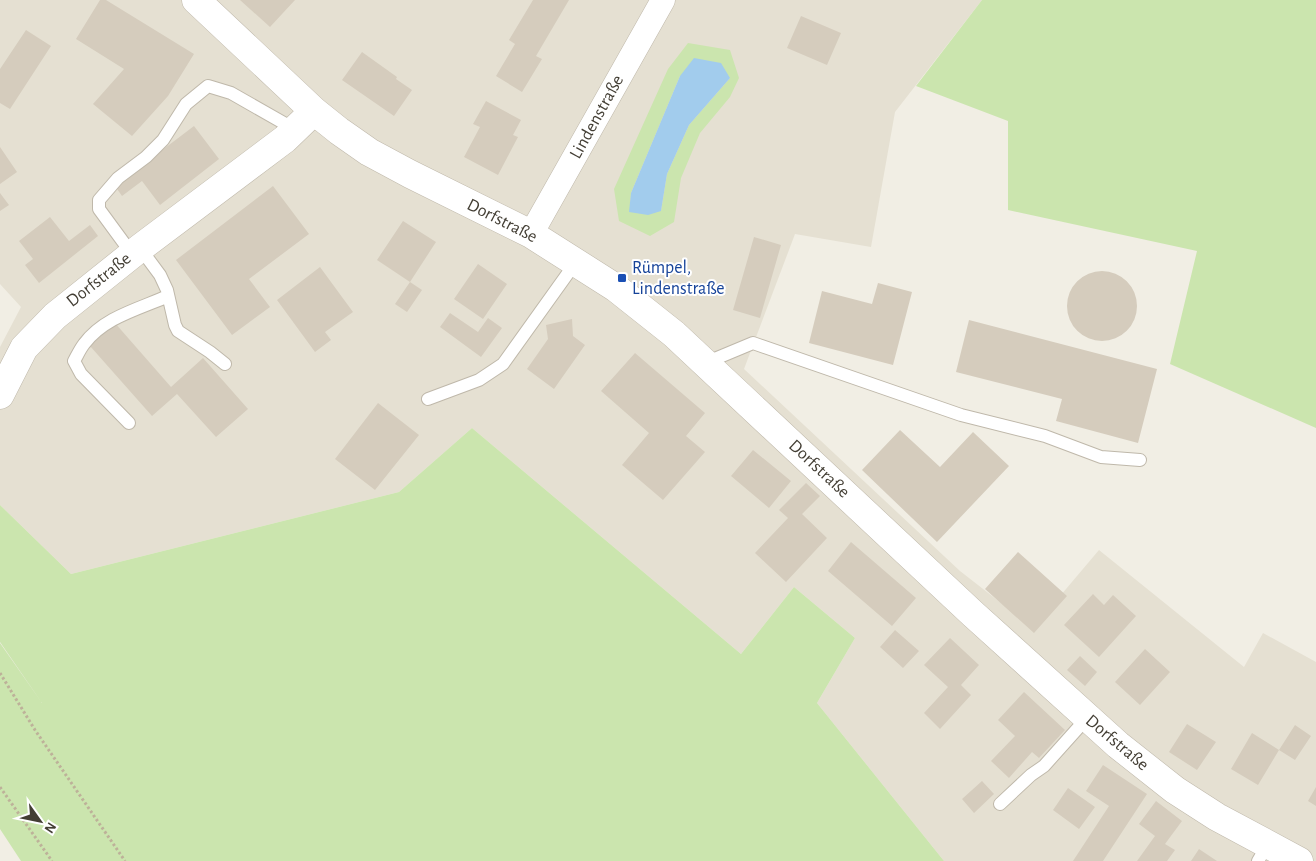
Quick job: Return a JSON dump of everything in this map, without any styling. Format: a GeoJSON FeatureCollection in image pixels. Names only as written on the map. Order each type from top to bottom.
{"type":"FeatureCollection","features":[{"type":"Feature","properties":{"kind":"street","name":"Dorfstraße"},"geometry":{"type":"LineString","coordinates":[[196,0],[305,121],[339,131],[370,152],[410,174],[531,234],[616,288],[674,334],[972,614],[1087,718],[1148,770],[1217,817],[1263,852],[1299,861]]}},
{"type":"Feature","properties":{"kind":"street","name":"Lindenstraße"},"geometry":{"type":"LineString","coordinates":[[531,234],[663,0]]}},
{"type":"Feature","properties":{"kind":"street","name":"Dorfstraße"},"geometry":{"type":"LineString","coordinates":[[0,395],[24,348],[55,316],[305,121]]}},
{"type":"Feature","properties":{"kind":"lane"},"geometry":{"type":"LineString","coordinates":[[224,364],[210,352],[178,331],[160,275],[99,209],[99,200],[118,178],[146,157],[163,140],[186,104],[208,86],[232,93],[305,121]]}},
{"type":"Feature","properties":{"kind":"lane"},"geometry":{"type":"LineString","coordinates":[[428,400],[479,380],[503,364],[576,262]]}},
{"type":"Feature","properties":{"kind":"lane"},"geometry":{"type":"LineString","coordinates":[[129,423],[81,374],[74,361],[83,344],[97,330],[111,320],[168,296]]}},
{"type":"Feature","properties":{"kind":"lane"},"geometry":{"type":"LineString","coordinates":[[705,363],[753,343],[961,415],[1045,436],[1101,457],[1140,460]]}},
{"type":"Feature","properties":{"kind":"lane"},"geometry":{"type":"LineString","coordinates":[[1000,804],[1031,775],[1044,766],[1087,718]]}},
{"type":"Feature","properties":{"kind":"path"},"geometry":{"type":"LineString","coordinates":[[0,673],[35,730],[125,861]]}},
{"type":"Feature","properties":{"kind":"path"},"geometry":{"type":"LineString","coordinates":[[0,787],[52,861]]}},
{"type":"Feature","properties":{"kind":"shaded area"},"geometry":{"type":"Polygon","coordinates":[[[0,0],[982,0],[895,112],[871,247],[795,234],[744,369],[960,571],[1033,628],[1099,550],[1244,667],[1263,633],[1316,662],[1316,861],[944,861],[817,703],[855,638],[794,587],[741,654],[472,428],[399,492],[71,574],[0,505],[0,347],[21,307],[0,284],[0,0]]]}},
{"type":"Feature","properties":{"kind":"green space"},"geometry":{"type":"Polygon","coordinates":[[[982,0],[1316,0],[1316,428],[1170,364],[1197,251],[1008,210],[1008,121],[916,86],[982,0]]]}},
{"type":"Feature","properties":{"kind":"green space"},"geometry":{"type":"Polygon","coordinates":[[[688,43],[730,50],[739,78],[730,97],[700,133],[681,178],[674,222],[650,236],[619,221],[614,189],[668,69],[688,43]],[[680,76],[631,193],[630,212],[661,211],[667,174],[689,125],[730,78],[680,76]]]}},
{"type":"Feature","properties":{"kind":"green space"},"geometry":{"type":"Polygon","coordinates":[[[472,428],[741,654],[794,587],[855,638],[817,703],[944,861],[21,861],[0,829],[0,643],[42,703],[0,642],[0,505],[71,574],[399,492],[472,428]]]}},
{"type":"Feature","properties":{"kind":"water"},"geometry":{"type":"Polygon","coordinates":[[[694,58],[721,63],[730,78],[689,125],[667,174],[661,211],[648,215],[629,212],[631,193],[680,76],[694,58]]]}},
{"type":"Feature","properties":{"kind":"building"},"geometry":{"type":"Polygon","coordinates":[[[100,0],[106,0],[194,54],[168,96],[132,136],[93,104],[124,69],[76,39],[100,0]]]}},
{"type":"Feature","properties":{"kind":"building"},"geometry":{"type":"Polygon","coordinates":[[[240,0],[295,0],[270,27],[240,0]]]}},
{"type":"Feature","properties":{"kind":"building"},"geometry":{"type":"Polygon","coordinates":[[[533,0],[569,0],[536,56],[542,59],[522,92],[496,76],[515,44],[509,40],[533,0]]]}},
{"type":"Feature","properties":{"kind":"building"},"geometry":{"type":"Polygon","coordinates":[[[801,16],[841,33],[827,65],[787,48],[801,16]]]}},
{"type":"Feature","properties":{"kind":"building"},"geometry":{"type":"Polygon","coordinates":[[[26,30],[51,46],[10,109],[0,103],[0,69],[26,30]]]}},
{"type":"Feature","properties":{"kind":"building"},"geometry":{"type":"Polygon","coordinates":[[[362,52],[412,90],[394,116],[342,80],[362,52]]]}},
{"type":"Feature","properties":{"kind":"building"},"geometry":{"type":"Polygon","coordinates":[[[486,101],[521,120],[513,135],[518,137],[498,175],[464,157],[480,127],[473,124],[486,101]]]}},
{"type":"Feature","properties":{"kind":"building"},"geometry":{"type":"Polygon","coordinates":[[[194,126],[219,159],[160,205],[142,181],[122,196],[115,186],[194,126]]]}},
{"type":"Feature","properties":{"kind":"building"},"geometry":{"type":"Polygon","coordinates":[[[0,147],[17,172],[0,184],[0,147]]]}},
{"type":"Feature","properties":{"kind":"building"},"geometry":{"type":"Polygon","coordinates":[[[273,186],[309,234],[249,279],[270,307],[232,335],[176,260],[273,186]]]}},
{"type":"Feature","properties":{"kind":"building"},"geometry":{"type":"Polygon","coordinates":[[[0,193],[9,205],[0,211],[0,193]]]}},
{"type":"Feature","properties":{"kind":"building"},"geometry":{"type":"Polygon","coordinates":[[[50,217],[69,241],[90,225],[98,236],[39,283],[25,265],[33,259],[19,241],[50,217]]]}},
{"type":"Feature","properties":{"kind":"building"},"geometry":{"type":"Polygon","coordinates":[[[403,221],[436,242],[410,282],[377,260],[403,221]]]}},
{"type":"Feature","properties":{"kind":"building"},"geometry":{"type":"Polygon","coordinates":[[[754,237],[781,245],[760,318],[733,310],[754,237]]]}},
{"type":"Feature","properties":{"kind":"building"},"geometry":{"type":"Polygon","coordinates":[[[478,264],[507,284],[483,319],[454,299],[478,264]]]}},
{"type":"Feature","properties":{"kind":"building"},"geometry":{"type":"Polygon","coordinates":[[[320,267],[353,312],[325,332],[331,340],[315,352],[277,300],[320,267]]]}},
{"type":"Feature","properties":{"kind":"building"},"geometry":{"type":"Polygon","coordinates":[[[1109,271],[1122,277],[1131,286],[1135,292],[1137,306],[1135,320],[1127,331],[1116,339],[1095,341],[1088,339],[1077,331],[1069,320],[1067,299],[1069,292],[1077,281],[1088,273],[1109,271]]]}},
{"type":"Feature","properties":{"kind":"building"},"geometry":{"type":"Polygon","coordinates":[[[410,282],[422,290],[407,312],[395,304],[410,282]]]}},
{"type":"Feature","properties":{"kind":"building"},"geometry":{"type":"Polygon","coordinates":[[[878,283],[912,292],[893,365],[809,343],[822,291],[872,304],[878,283]]]}},
{"type":"Feature","properties":{"kind":"building"},"geometry":{"type":"Polygon","coordinates":[[[450,313],[478,332],[488,318],[502,328],[481,357],[440,327],[450,313]]]}},
{"type":"Feature","properties":{"kind":"building"},"geometry":{"type":"Polygon","coordinates":[[[572,319],[573,336],[585,345],[554,389],[527,369],[548,339],[546,325],[572,319]]]}},
{"type":"Feature","properties":{"kind":"building"},"geometry":{"type":"Polygon","coordinates":[[[969,320],[1157,369],[1138,443],[1056,421],[1062,399],[956,372],[969,320]]]}},
{"type":"Feature","properties":{"kind":"building"},"geometry":{"type":"Polygon","coordinates":[[[115,323],[171,387],[203,358],[248,409],[216,437],[177,394],[152,416],[90,346],[115,323]]]}},
{"type":"Feature","properties":{"kind":"building"},"geometry":{"type":"Polygon","coordinates":[[[635,353],[705,413],[686,436],[705,452],[663,500],[622,465],[649,433],[601,391],[635,353]]]}},
{"type":"Feature","properties":{"kind":"building"},"geometry":{"type":"Polygon","coordinates":[[[378,403],[419,435],[375,490],[335,459],[378,403]]]}},
{"type":"Feature","properties":{"kind":"building"},"geometry":{"type":"Polygon","coordinates":[[[900,430],[940,467],[973,432],[1009,466],[937,542],[862,470],[900,430]]]}},
{"type":"Feature","properties":{"kind":"building"},"geometry":{"type":"Polygon","coordinates":[[[753,450],[791,481],[769,508],[731,476],[753,450]]]}},
{"type":"Feature","properties":{"kind":"building"},"geometry":{"type":"Polygon","coordinates":[[[806,483],[820,496],[802,514],[827,538],[786,582],[755,553],[788,518],[779,510],[806,483]]]}},
{"type":"Feature","properties":{"kind":"building"},"geometry":{"type":"Polygon","coordinates":[[[851,542],[916,598],[892,626],[828,571],[851,542]]]}},
{"type":"Feature","properties":{"kind":"building"},"geometry":{"type":"Polygon","coordinates":[[[1018,552],[1067,596],[1034,633],[985,589],[1018,552]]]}},
{"type":"Feature","properties":{"kind":"building"},"geometry":{"type":"Polygon","coordinates":[[[1093,594],[1104,605],[1113,595],[1136,616],[1099,657],[1064,625],[1093,594]]]}},
{"type":"Feature","properties":{"kind":"building"},"geometry":{"type":"Polygon","coordinates":[[[895,630],[919,651],[903,668],[880,647],[895,630]]]}},
{"type":"Feature","properties":{"kind":"building"},"geometry":{"type":"Polygon","coordinates":[[[950,638],[979,665],[961,685],[971,695],[940,729],[924,713],[948,687],[924,665],[950,638]]]}},
{"type":"Feature","properties":{"kind":"building"},"geometry":{"type":"Polygon","coordinates":[[[1145,649],[1170,672],[1140,705],[1115,682],[1145,649]]]}},
{"type":"Feature","properties":{"kind":"building"},"geometry":{"type":"Polygon","coordinates":[[[1080,656],[1097,672],[1085,686],[1067,670],[1080,656]]]}},
{"type":"Feature","properties":{"kind":"building"},"geometry":{"type":"Polygon","coordinates":[[[1024,692],[1065,730],[1039,758],[1032,752],[1009,778],[991,761],[1015,736],[998,720],[1024,692]]]}},
{"type":"Feature","properties":{"kind":"building"},"geometry":{"type":"Polygon","coordinates":[[[1187,724],[1216,742],[1197,770],[1169,752],[1187,724]]]}},
{"type":"Feature","properties":{"kind":"building"},"geometry":{"type":"Polygon","coordinates":[[[1295,725],[1311,736],[1295,760],[1279,750],[1295,725]]]}},
{"type":"Feature","properties":{"kind":"building"},"geometry":{"type":"Polygon","coordinates":[[[1252,733],[1279,750],[1258,785],[1231,769],[1252,733]]]}},
{"type":"Feature","properties":{"kind":"building"},"geometry":{"type":"Polygon","coordinates":[[[1103,765],[1147,794],[1103,861],[1073,861],[1109,806],[1086,791],[1103,765]]]}},
{"type":"Feature","properties":{"kind":"building"},"geometry":{"type":"Polygon","coordinates":[[[982,781],[994,794],[974,813],[962,799],[982,781]]]}},
{"type":"Feature","properties":{"kind":"building"},"geometry":{"type":"Polygon","coordinates":[[[1316,787],[1316,806],[1308,801],[1316,787]]]}},
{"type":"Feature","properties":{"kind":"building"},"geometry":{"type":"Polygon","coordinates":[[[1068,788],[1095,807],[1079,829],[1053,810],[1068,788]]]}},
{"type":"Feature","properties":{"kind":"building"},"geometry":{"type":"Polygon","coordinates":[[[1156,801],[1182,821],[1165,844],[1175,850],[1167,861],[1137,861],[1155,836],[1139,824],[1156,801]]]}},
{"type":"Feature","properties":{"kind":"building"},"geometry":{"type":"Polygon","coordinates":[[[1199,849],[1217,861],[1191,861],[1199,849]]]}},
{"type":"Feature","properties":{"kind":"place","name":"Rümpel, Lindenstraße"},"geometry":{"type":"Point","coordinates":[622,278]}}]}
